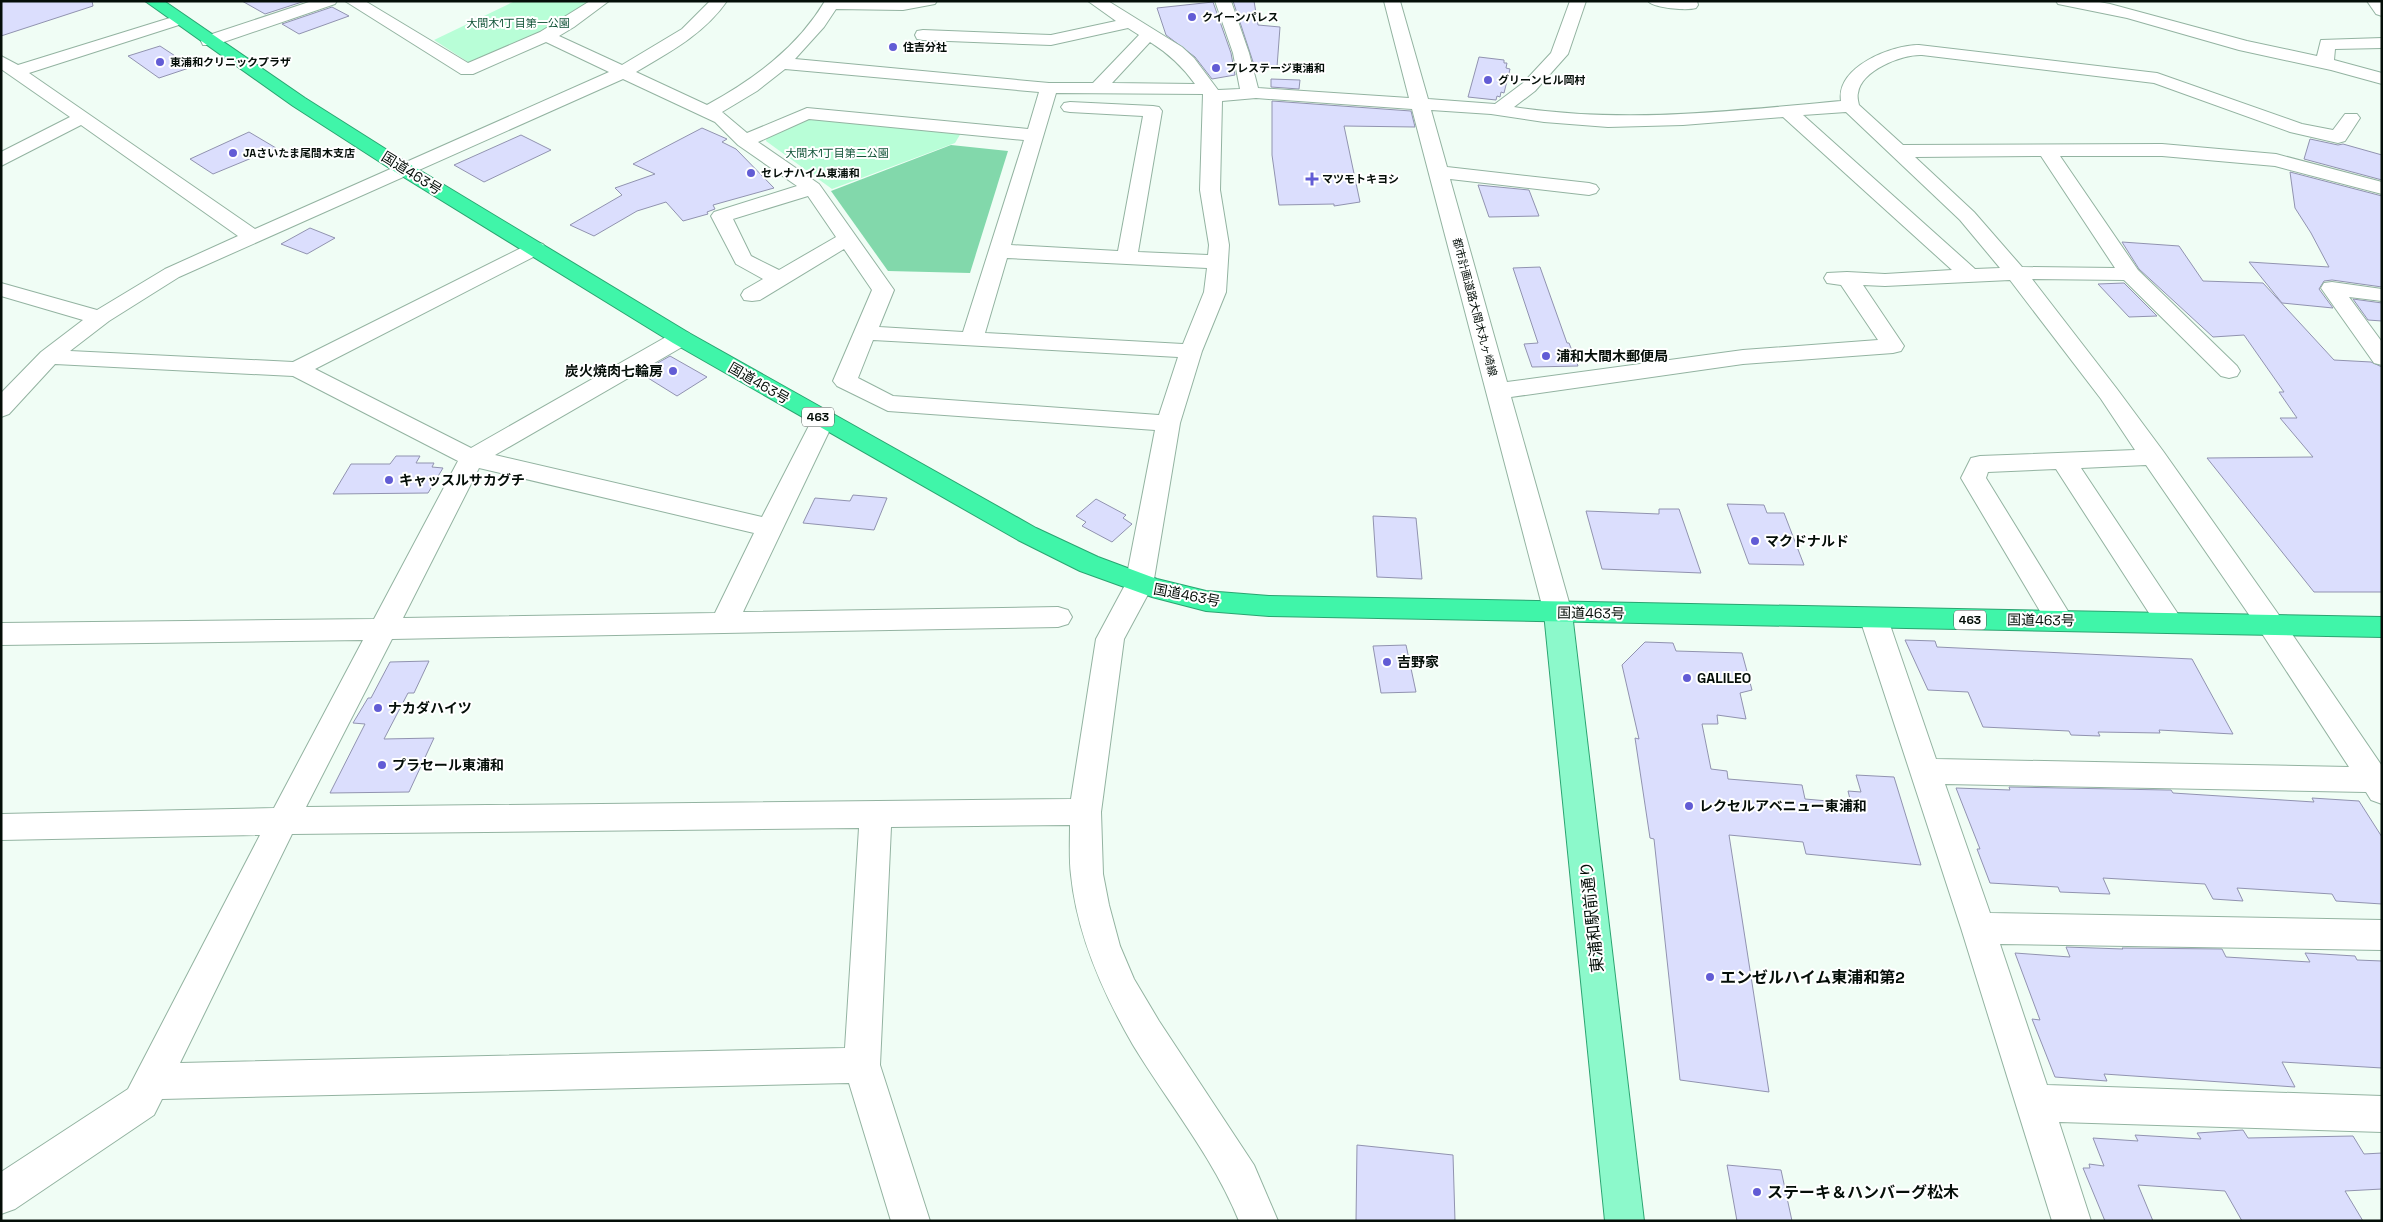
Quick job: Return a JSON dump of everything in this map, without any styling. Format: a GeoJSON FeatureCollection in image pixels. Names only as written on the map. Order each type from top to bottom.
{"type":"FeatureCollection","features":[{"type":"Feature","properties":{"kind":"highway","name":"国道463号"},"geometry":{"type":"LineString","coordinates":[[153,1],[404,169],[681,338],[822,420],[1027,534],[1070,556],[1139,585],[1199,600],[1269,606],[1874,619],[2060,620],[2382,627]]}},
{"type":"Feature","properties":{"kind":"main road","name":"東浦和駅前通り"},"geometry":{"type":"LineString","coordinates":[[1558,613],[1625,1221]]}},
{"type":"Feature","properties":{"kind":"street"},"geometry":{"type":"LineString","coordinates":[[209,40],[329,1]]}},
{"type":"Feature","properties":{"kind":"street"},"geometry":{"type":"LineString","coordinates":[[353,1],[467,70],[546,36],[568,24],[600,1]]}},
{"type":"Feature","properties":{"kind":"street"},"geometry":{"type":"LineString","coordinates":[[2,406],[49,357],[98,316],[172,273],[623,72],[674,42],[713,10],[720,1]]}},
{"type":"Feature","properties":{"kind":"street"},"geometry":{"type":"LineString","coordinates":[[1096,1],[1182,56],[1211,93],[1210,190],[1219,245],[1215,292],[1191,351],[1168,423],[1139,585],[1110,639],[1085,812],[1086,855],[1092,905],[1103,946],[1112,968],[1146,1032],[1232,1164],[1259,1221]]}},
{"type":"Feature","properties":{"kind":"street"},"geometry":{"type":"LineString","coordinates":[[1223,1],[1241,53],[1250,93]]}},
{"type":"Feature","properties":{"kind":"street","name":"都市計画道路大間木丸ヶ崎線"},"geometry":{"type":"LineString","coordinates":[[1392,1],[1558,613]]}},
{"type":"Feature","properties":{"kind":"street"},"geometry":{"type":"LineString","coordinates":[[1499,110],[1529,87],[1559,54],[1578,1]]}},
{"type":"Feature","properties":{"kind":"street"},"geometry":{"type":"LineString","coordinates":[[1656,1],[1690,5],[1689,1]]}},
{"type":"Feature","properties":{"kind":"street"},"geometry":{"type":"LineString","coordinates":[[2064,1],[2105,5],[2245,46],[2325,62],[2382,79]]}},
{"type":"Feature","properties":{"kind":"street"},"geometry":{"type":"LineString","coordinates":[[2375,1],[2382,11]]}},
{"type":"Feature","properties":{"kind":"street"},"geometry":{"type":"LineString","coordinates":[[708,112],[752,86],[779,63],[809,35],[833,2],[903,5],[934,15],[1051,40],[1129,23]]}},
{"type":"Feature","properties":{"kind":"street"},"geometry":{"type":"LineString","coordinates":[[900,75],[934,15]]}},
{"type":"Feature","properties":{"kind":"street"},"geometry":{"type":"LineString","coordinates":[[9,66],[179,20]]}},
{"type":"Feature","properties":{"kind":"street"},"geometry":{"type":"LineString","coordinates":[[1097,89],[1149,34]]}},
{"type":"Feature","properties":{"kind":"street"},"geometry":{"type":"LineString","coordinates":[[546,36],[721,118],[745,140],[812,188],[883,290],[845,381],[888,403],[1168,423]]}},
{"type":"Feature","properties":{"kind":"street"},"geometry":{"type":"LineString","coordinates":[[2325,62],[2327,44],[2382,43]]}},
{"type":"Feature","properties":{"kind":"street"},"geometry":{"type":"LineString","coordinates":[[2351,118],[2338,137],[2297,128],[2157,78],[1940,51],[1911,50],[1891,56],[1870,67],[1854,80],[1849,92],[1850,106],[1967,216],[2016,273],[2110,394],[2272,625],[2379,783]]}},
{"type":"Feature","properties":{"kind":"street"},"geometry":{"type":"LineString","coordinates":[[779,63],[900,75],[1153,111],[1127,258]]}},
{"type":"Feature","properties":{"kind":"street"},"geometry":{"type":"LineString","coordinates":[[9,66],[252,236]]}},
{"type":"Feature","properties":{"kind":"street"},"geometry":{"type":"LineString","coordinates":[[1046,97],[1097,89],[1250,93],[1499,110],[1544,117],[1608,122],[1684,120],[1850,106]]}},
{"type":"Feature","properties":{"kind":"street"},"geometry":{"type":"LineString","coordinates":[[972,339],[1046,97]]}},
{"type":"Feature","properties":{"kind":"street"},"geometry":{"type":"LineString","coordinates":[[1787,111],[1971,276]]}},
{"type":"Feature","properties":{"kind":"street"},"geometry":{"type":"LineString","coordinates":[[745,140],[807,113],[1035,135]]}},
{"type":"Feature","properties":{"kind":"street"},"geometry":{"type":"LineString","coordinates":[[1,160],[82,118]]}},
{"type":"Feature","properties":{"kind":"street"},"geometry":{"type":"LineString","coordinates":[[2047,150],[2130,274],[2229,370]]}},
{"type":"Feature","properties":{"kind":"street"},"geometry":{"type":"LineString","coordinates":[[1899,151],[2162,150],[2276,160],[2382,188]]}},
{"type":"Feature","properties":{"kind":"street"},"geometry":{"type":"LineString","coordinates":[[1439,172],[1589,190]]}},
{"type":"Feature","properties":{"kind":"street"},"geometry":{"type":"LineString","coordinates":[[779,279],[743,260],[721,216],[812,188]]}},
{"type":"Feature","properties":{"kind":"street"},"geometry":{"type":"LineString","coordinates":[[752,295],[847,239]]}},
{"type":"Feature","properties":{"kind":"street"},"geometry":{"type":"LineString","coordinates":[[297,370],[536,248]]}},
{"type":"Feature","properties":{"kind":"street"},"geometry":{"type":"LineString","coordinates":[[999,251],[1217,262]]}},
{"type":"Feature","properties":{"kind":"street"},"geometry":{"type":"LineString","coordinates":[[1498,392],[1743,357],[1892,346],[1839,278],[1885,280],[2016,273],[2130,274]]}},
{"type":"Feature","properties":{"kind":"street"},"geometry":{"type":"LineString","coordinates":[[2382,296],[2332,288],[2382,358]]}},
{"type":"Feature","properties":{"kind":"street"},"geometry":{"type":"LineString","coordinates":[[1,289],[98,316]]}},
{"type":"Feature","properties":{"kind":"street"},"geometry":{"type":"LineString","coordinates":[[865,333],[1191,351]]}},
{"type":"Feature","properties":{"kind":"street"},"geometry":{"type":"LineString","coordinates":[[1,1195],[141,1102],[283,821],[472,458],[681,338]]}},
{"type":"Feature","properties":{"kind":"street"},"geometry":{"type":"LineString","coordinates":[[49,357],[297,370],[472,458],[770,528]]}},
{"type":"Feature","properties":{"kind":"street"},"geometry":{"type":"LineString","coordinates":[[724,622],[822,420]]}},
{"type":"Feature","properties":{"kind":"street"},"geometry":{"type":"LineString","coordinates":[[2060,620],[1973,478],[1980,464],[2154,457]]}},
{"type":"Feature","properties":{"kind":"street"},"geometry":{"type":"LineString","coordinates":[[2063,460],[2170,623]]}},
{"type":"Feature","properties":{"kind":"street"},"geometry":{"type":"LineString","coordinates":[[1,634],[1058,617]]}},
{"type":"Feature","properties":{"kind":"street"},"geometry":{"type":"LineString","coordinates":[[1874,619],[1978,928],[2072,1221]]}},
{"type":"Feature","properties":{"kind":"street"},"geometry":{"type":"LineString","coordinates":[[1925,771],[2379,783]]}},
{"type":"Feature","properties":{"kind":"street"},"geometry":{"type":"LineString","coordinates":[[1,827],[283,821],[1085,812]]}},
{"type":"Feature","properties":{"kind":"street"},"geometry":{"type":"LineString","coordinates":[[876,814],[862,1065],[911,1221]]}},
{"type":"Feature","properties":{"kind":"street"},"geometry":{"type":"LineString","coordinates":[[1978,928],[2382,935]]}},
{"type":"Feature","properties":{"kind":"street"},"geometry":{"type":"LineString","coordinates":[[153,1081],[862,1065]]}},
{"type":"Feature","properties":{"kind":"street"},"geometry":{"type":"LineString","coordinates":[[2034,1103],[2382,1114]]}},
{"type":"Feature","properties":{"kind":"green space","name":"大間木1丁目第一公園"},"geometry":{"type":"Polygon","coordinates":[[[515,1],[586,2],[589,5],[558,25],[477,61],[468,62],[434,40],[515,1]]]}},
{"type":"Feature","properties":{"kind":"green space","name":"大間木1丁目第二公園"},"geometry":{"type":"Polygon","coordinates":[[[818,118],[961,133],[955,143],[832,189],[766,141],[767,137],[804,119],[818,118]]]}},
{"type":"Feature","properties":{"kind":"shaded area"},"geometry":{"type":"Polygon","coordinates":[[[951,145],[1008,151],[970,273],[888,271],[831,191],[951,145]]]}},
{"type":"Feature","properties":{"kind":"building"},"geometry":{"type":"Polygon","coordinates":[[[1,1],[92,1],[93,6],[1,36],[1,1]]]}},
{"type":"Feature","properties":{"kind":"building"},"geometry":{"type":"Polygon","coordinates":[[[242,1],[305,1],[265,14],[242,1]]]}},
{"type":"Feature","properties":{"kind":"building"},"geometry":{"type":"Polygon","coordinates":[[[1233,1],[1254,1],[1258,25],[1280,27],[1277,67],[1256,71],[1233,1]]]}},
{"type":"Feature","properties":{"kind":"building"},"geometry":{"type":"Polygon","coordinates":[[[1213,2],[1231,53],[1235,75],[1212,79],[1195,57],[1166,35],[1157,8],[1213,2]]]}},
{"type":"Feature","properties":{"kind":"building"},"geometry":{"type":"Polygon","coordinates":[[[332,7],[349,16],[299,34],[282,24],[332,7]]]}},
{"type":"Feature","properties":{"kind":"building","name":"東浦和クリニックプラザ"},"geometry":{"type":"Polygon","coordinates":[[[160,46],[192,67],[159,78],[128,56],[160,46]]]}},
{"type":"Feature","properties":{"kind":"building","name":"グリーンヒル岡村"},"geometry":{"type":"Polygon","coordinates":[[[1479,57],[1504,60],[1504,63],[1507,63],[1506,68],[1510,69],[1504,93],[1501,92],[1500,97],[1497,96],[1496,100],[1468,97],[1479,57]]]}},
{"type":"Feature","properties":{"kind":"building"},"geometry":{"type":"Polygon","coordinates":[[[1271,79],[1300,80],[1299,89],[1271,87],[1271,79]]]}},
{"type":"Feature","properties":{"kind":"building"},"geometry":{"type":"Polygon","coordinates":[[[1272,101],[1411,111],[1415,127],[1344,126],[1360,202],[1334,206],[1334,204],[1279,205],[1272,155],[1272,101]]]}},
{"type":"Feature","properties":{"kind":"building","name":"セレナハイム東浦和"},"geometry":{"type":"Polygon","coordinates":[[[702,128],[727,139],[722,142],[736,149],[774,188],[713,205],[715,209],[707,212],[708,214],[683,221],[666,202],[637,211],[594,236],[570,225],[622,195],[615,188],[655,174],[633,164],[702,128]]]}},
{"type":"Feature","properties":{"kind":"building"},"geometry":{"type":"Polygon","coordinates":[[[249,132],[276,148],[213,174],[190,159],[249,132]]]}},
{"type":"Feature","properties":{"kind":"building"},"geometry":{"type":"Polygon","coordinates":[[[521,135],[551,150],[484,182],[454,165],[521,135]]]}},
{"type":"Feature","properties":{"kind":"building"},"geometry":{"type":"Polygon","coordinates":[[[2310,139],[2338,145],[2343,144],[2382,155],[2382,180],[2304,159],[2310,139]]]}},
{"type":"Feature","properties":{"kind":"building"},"geometry":{"type":"Polygon","coordinates":[[[2290,172],[2382,196],[2382,287],[2332,280],[2324,281],[2319,289],[2333,308],[2282,303],[2249,262],[2329,267],[2295,208],[2290,172]]]}},
{"type":"Feature","properties":{"kind":"building"},"geometry":{"type":"Polygon","coordinates":[[[1478,185],[1529,190],[1539,216],[1489,217],[1478,185]]]}},
{"type":"Feature","properties":{"kind":"building"},"geometry":{"type":"Polygon","coordinates":[[[310,228],[335,238],[307,254],[281,244],[310,228]]]}},
{"type":"Feature","properties":{"kind":"building"},"geometry":{"type":"Polygon","coordinates":[[[2122,242],[2179,246],[2203,281],[2263,283],[2334,360],[2371,362],[2382,367],[2382,592],[2314,592],[2207,458],[2313,457],[2280,418],[2297,418],[2279,392],[2284,392],[2244,335],[2213,337],[2139,269],[2122,242]]]}},
{"type":"Feature","properties":{"kind":"building"},"geometry":{"type":"Polygon","coordinates":[[[1540,267],[1567,343],[1569,343],[1578,366],[1532,367],[1524,344],[1538,343],[1513,268],[1540,267]]]}},
{"type":"Feature","properties":{"kind":"building"},"geometry":{"type":"Polygon","coordinates":[[[2124,283],[2157,316],[2129,317],[2098,284],[2124,283]]]}},
{"type":"Feature","properties":{"kind":"building"},"geometry":{"type":"Polygon","coordinates":[[[2353,299],[2382,303],[2382,321],[2368,320],[2353,299]]]}},
{"type":"Feature","properties":{"kind":"building"},"geometry":{"type":"Polygon","coordinates":[[[670,356],[707,377],[677,396],[640,373],[670,356]]]}},
{"type":"Feature","properties":{"kind":"building","name":"キャッスルサカグチ"},"geometry":{"type":"Polygon","coordinates":[[[396,456],[420,456],[416,463],[434,463],[432,467],[443,468],[428,493],[333,494],[351,464],[390,464],[396,456]]]}},
{"type":"Feature","properties":{"kind":"building"},"geometry":{"type":"Polygon","coordinates":[[[853,495],[887,498],[874,530],[803,523],[815,498],[850,501],[853,495]]]}},
{"type":"Feature","properties":{"kind":"building"},"geometry":{"type":"Polygon","coordinates":[[[1096,499],[1126,515],[1123,518],[1132,524],[1112,542],[1082,526],[1086,522],[1076,516],[1096,499]]]}},
{"type":"Feature","properties":{"kind":"building"},"geometry":{"type":"Polygon","coordinates":[[[1727,504],[1764,505],[1767,513],[1784,513],[1804,565],[1749,564],[1727,504]]]}},
{"type":"Feature","properties":{"kind":"building"},"geometry":{"type":"Polygon","coordinates":[[[1659,509],[1679,509],[1701,573],[1602,569],[1586,511],[1659,514],[1659,509]]]}},
{"type":"Feature","properties":{"kind":"building"},"geometry":{"type":"Polygon","coordinates":[[[1373,516],[1416,518],[1422,579],[1377,577],[1373,516]]]}},
{"type":"Feature","properties":{"kind":"building"},"geometry":{"type":"Polygon","coordinates":[[[1905,640],[1935,641],[1937,647],[2192,659],[2233,734],[2159,730],[2160,733],[2098,732],[2100,736],[2071,735],[2069,731],[1983,727],[1968,692],[1928,690],[1905,640]]]}},
{"type":"Feature","properties":{"kind":"building"},"geometry":{"type":"Polygon","coordinates":[[[1645,642],[1673,643],[1676,651],[1742,653],[1752,690],[1740,693],[1746,719],[1717,715],[1718,724],[1702,724],[1711,769],[1727,771],[1728,779],[1802,785],[1805,799],[1851,803],[1848,791],[1861,792],[1856,775],[1894,777],[1921,865],[1806,854],[1803,842],[1729,835],[1769,1092],[1680,1080],[1654,839],[1650,838],[1635,738],[1639,739],[1622,665],[1645,642]]]}},
{"type":"Feature","properties":{"kind":"building"},"geometry":{"type":"Polygon","coordinates":[[[1406,645],[1416,692],[1381,693],[1373,646],[1406,645]]]}},
{"type":"Feature","properties":{"kind":"building"},"geometry":{"type":"Polygon","coordinates":[[[429,661],[414,693],[408,693],[384,739],[434,738],[409,792],[330,793],[365,724],[353,723],[368,698],[371,698],[390,662],[429,661]]]}},
{"type":"Feature","properties":{"kind":"building"},"geometry":{"type":"Polygon","coordinates":[[[2009,787],[2171,790],[2173,793],[2314,802],[2312,798],[2359,801],[2382,837],[2382,904],[2336,901],[2332,894],[2237,888],[2243,901],[2213,899],[2205,884],[2103,878],[2110,894],[2060,892],[2058,887],[1990,883],[1977,849],[1980,849],[1956,788],[2010,790],[2009,787]]]}},
{"type":"Feature","properties":{"kind":"building"},"geometry":{"type":"Polygon","coordinates":[[[2066,947],[2222,949],[2226,957],[2310,962],[2305,953],[2355,956],[2357,960],[2382,961],[2382,1068],[2282,1062],[2295,1087],[2104,1074],[2107,1081],[2055,1077],[2032,1019],[2040,1020],[2015,953],[2070,957],[2066,947]]]}},
{"type":"Feature","properties":{"kind":"building"},"geometry":{"type":"Polygon","coordinates":[[[2243,1130],[2248,1138],[2353,1136],[2364,1154],[2382,1153],[2382,1189],[2345,1191],[2363,1221],[2242,1221],[2225,1191],[2138,1185],[2153,1221],[2105,1221],[2083,1168],[2090,1168],[2089,1164],[2104,1166],[2093,1138],[2138,1141],[2135,1135],[2201,1139],[2197,1133],[2243,1130]]]}},
{"type":"Feature","properties":{"kind":"building"},"geometry":{"type":"Polygon","coordinates":[[[1357,1145],[1453,1155],[1455,1221],[1356,1221],[1357,1145]]]}},
{"type":"Feature","properties":{"kind":"building"},"geometry":{"type":"Polygon","coordinates":[[[1727,1165],[1781,1170],[1792,1221],[1737,1221],[1727,1165]]]}},
{"type":"Feature","properties":{"kind":"place","name":"クイーンパレス"},"geometry":{"type":"Point","coordinates":[1192,17]}},
{"type":"Feature","properties":{"kind":"place","name":"住吉分社"},"geometry":{"type":"Point","coordinates":[893,47]}},
{"type":"Feature","properties":{"kind":"place","name":"東浦和クリニックプラザ"},"geometry":{"type":"Point","coordinates":[160,62]}},
{"type":"Feature","properties":{"kind":"place","name":"プレステージ東浦和"},"geometry":{"type":"Point","coordinates":[1216,68]}},
{"type":"Feature","properties":{"kind":"place","name":"グリーンヒル岡村"},"geometry":{"type":"Point","coordinates":[1488,80]}},
{"type":"Feature","properties":{"kind":"place","name":"JAさいたま尾間木支店"},"geometry":{"type":"Point","coordinates":[233,153]}},
{"type":"Feature","properties":{"kind":"place","name":"セレナハイム東浦和"},"geometry":{"type":"Point","coordinates":[751,173]}},
{"type":"Feature","properties":{"kind":"place","name":"マツモトキヨシ"},"geometry":{"type":"Point","coordinates":[1312,179]}},
{"type":"Feature","properties":{"kind":"place","name":"浦和大間木郵便局"},"geometry":{"type":"Point","coordinates":[1546,356]}},
{"type":"Feature","properties":{"kind":"place","name":"炭火焼肉七輪房"},"geometry":{"type":"Point","coordinates":[673,371]}},
{"type":"Feature","properties":{"kind":"place","name":"キャッスルサカグチ"},"geometry":{"type":"Point","coordinates":[389,480]}},
{"type":"Feature","properties":{"kind":"place","name":"マクドナルド"},"geometry":{"type":"Point","coordinates":[1755,541]}},
{"type":"Feature","properties":{"kind":"place","name":"吉野家"},"geometry":{"type":"Point","coordinates":[1387,662]}},
{"type":"Feature","properties":{"kind":"place","name":"GALILEO"},"geometry":{"type":"Point","coordinates":[1687,678]}},
{"type":"Feature","properties":{"kind":"place","name":"ナカダハイツ"},"geometry":{"type":"Point","coordinates":[378,708]}},
{"type":"Feature","properties":{"kind":"place","name":"プラセール東浦和"},"geometry":{"type":"Point","coordinates":[382,765]}},
{"type":"Feature","properties":{"kind":"place","name":"レクセルアベニュー東浦和"},"geometry":{"type":"Point","coordinates":[1689,806]}},
{"type":"Feature","properties":{"kind":"place","name":"エンゼルハイム東浦和第2"},"geometry":{"type":"Point","coordinates":[1710,977]}},
{"type":"Feature","properties":{"kind":"place","name":"ステーキ＆ハンバーグ松木"},"geometry":{"type":"Point","coordinates":[1757,1192]}}]}
